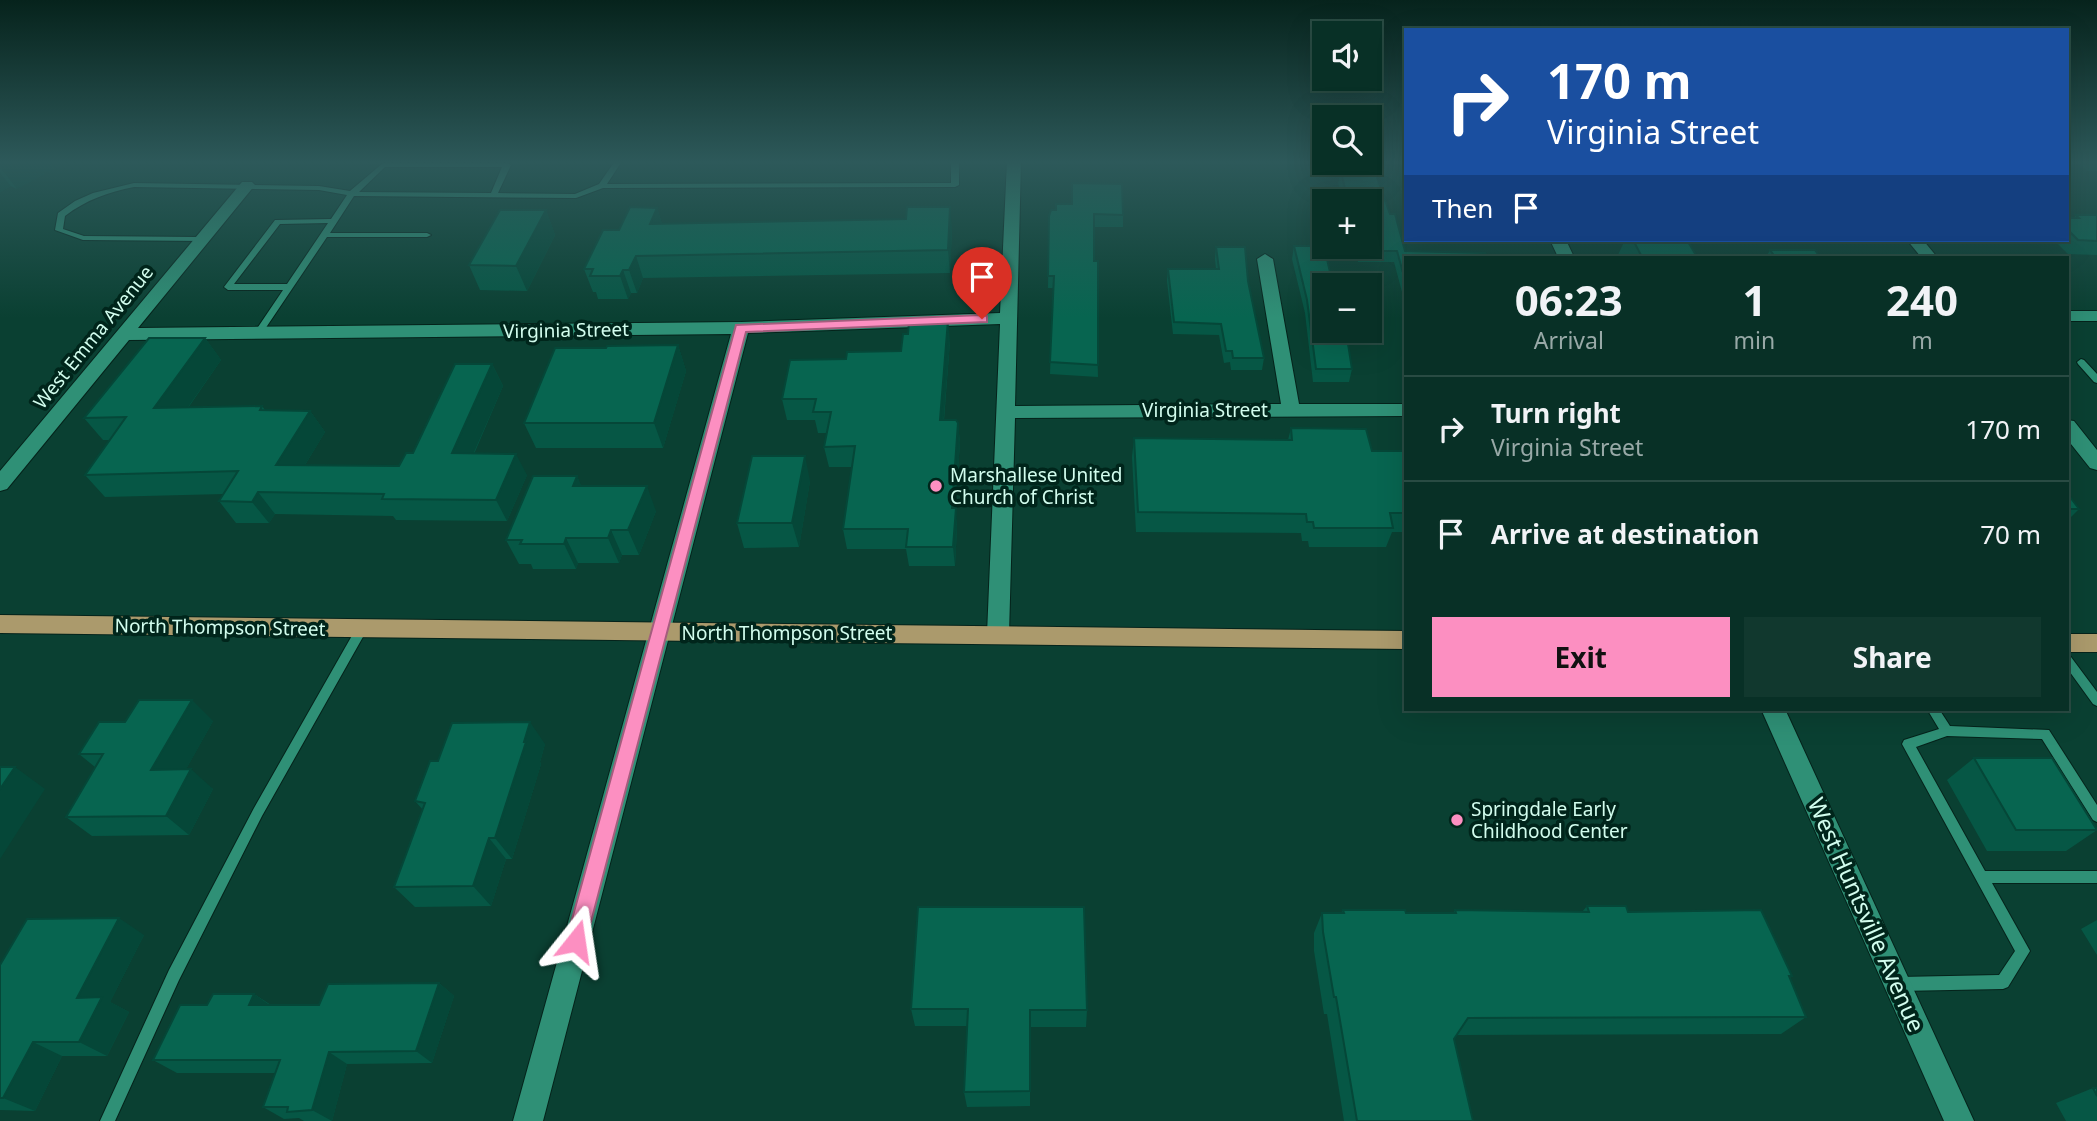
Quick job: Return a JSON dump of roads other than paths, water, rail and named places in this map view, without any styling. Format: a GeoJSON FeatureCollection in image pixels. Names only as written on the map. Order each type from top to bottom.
{"type":"FeatureCollection","features":[{"type":"Feature","properties":{"kind":"main road","name":"North Thompson Street"},"geometry":{"type":"LineString","coordinates":[[0,624],[1404,640]]}},
{"type":"Feature","properties":{"kind":"main road"},"geometry":{"type":"LineString","coordinates":[[2069,643],[2097,643]]}},
{"type":"Feature","properties":{"kind":"street","name":"West Emma Avenue"},"geometry":{"type":"LineString","coordinates":[[0,484],[222,213]]}},
{"type":"Feature","properties":{"kind":"street"},"geometry":{"type":"LineString","coordinates":[[998,634],[1012,213]]}},
{"type":"Feature","properties":{"kind":"street"},"geometry":{"type":"LineString","coordinates":[[1917,242],[1928,256]]}},
{"type":"Feature","properties":{"kind":"street"},"geometry":{"type":"LineString","coordinates":[[1265,259],[1291,410]]}},
{"type":"Feature","properties":{"kind":"street"},"geometry":{"type":"LineString","coordinates":[[2069,316],[2097,316]]}},
{"type":"Feature","properties":{"kind":"street","name":"Virginia Street"},"geometry":{"type":"LineString","coordinates":[[123,334],[741,328],[1009,318]]}},
{"type":"Feature","properties":{"kind":"street"},"geometry":{"type":"LineString","coordinates":[[528,1121],[741,328]]}},
{"type":"Feature","properties":{"kind":"street","name":"Virginia Street"},"geometry":{"type":"LineString","coordinates":[[1006,412],[1404,410]]}},
{"type":"Feature","properties":{"kind":"street"},"geometry":{"type":"LineString","coordinates":[[2069,428],[2097,463]]}},
{"type":"Feature","properties":{"kind":"street","name":"West Huntsville Avenue"},"geometry":{"type":"LineString","coordinates":[[1774,711],[1959,1121]]}},
{"type":"Feature","properties":{"kind":"lane"},"geometry":{"type":"LineString","coordinates":[[63,213],[59,230],[83,238],[201,239]]}},
{"type":"Feature","properties":{"kind":"lane"},"geometry":{"type":"LineString","coordinates":[[258,333],[339,213]]}},
{"type":"Feature","properties":{"kind":"lane"},"geometry":{"type":"LineString","coordinates":[[289,287],[228,287],[278,222],[334,221]]}},
{"type":"Feature","properties":{"kind":"lane"},"geometry":{"type":"LineString","coordinates":[[324,235],[427,235]]}},
{"type":"Feature","properties":{"kind":"lane"},"geometry":{"type":"LineString","coordinates":[[2081,362],[2097,380]]}},
{"type":"Feature","properties":{"kind":"lane"},"geometry":{"type":"LineString","coordinates":[[107,1121],[174,975],[252,824],[362,628]]}},
{"type":"Feature","properties":{"kind":"lane"},"geometry":{"type":"LineString","coordinates":[[2069,663],[2097,701]]}},
{"type":"Feature","properties":{"kind":"lane"},"geometry":{"type":"LineString","coordinates":[[1934,711],[1947,731]]}},
{"type":"Feature","properties":{"kind":"lane"},"geometry":{"type":"LineString","coordinates":[[1897,984],[2003,982],[2023,951],[1908,744],[1947,731],[2045,734],[2097,816]]}},
{"type":"Feature","properties":{"kind":"lane"},"geometry":{"type":"LineString","coordinates":[[1984,877],[2097,877]]}},
{"type":"Feature","properties":{"kind":"place","name":"Marshallese United Church of Christ"},"geometry":{"type":"Point","coordinates":[936,486]}},
{"type":"Feature","properties":{"kind":"place","name":"Springdale Early Childhood Center"},"geometry":{"type":"Point","coordinates":[1457,820]}}]}
